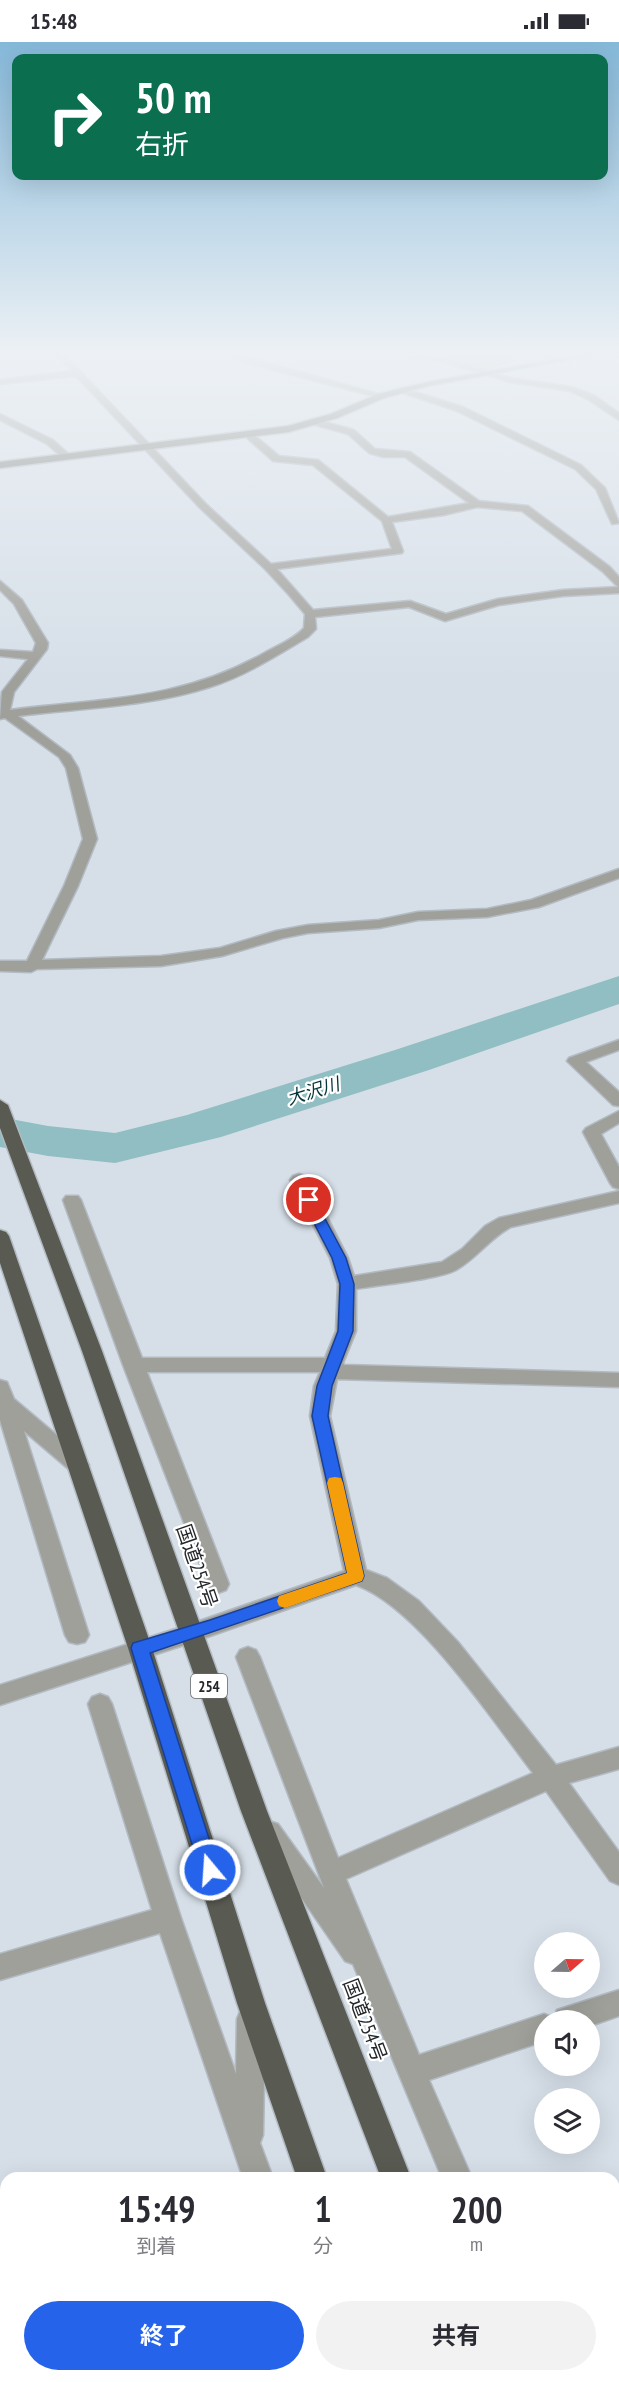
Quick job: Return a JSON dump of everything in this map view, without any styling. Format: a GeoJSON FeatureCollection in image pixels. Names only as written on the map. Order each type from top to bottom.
{"type":"FeatureCollection","features":[{"type":"Feature","properties":{"kind":"highway","name":"国道254号"},"geometry":{"type":"LineString","coordinates":[[0,1105],[92,1351],[254,1811],[394,2172]]}},
{"type":"Feature","properties":{"kind":"highway"},"geometry":{"type":"LineString","coordinates":[[0,1236],[140,1648],[252,2003],[310,2172]]}},
{"type":"Feature","properties":{"kind":"main road"},"geometry":{"type":"LineString","coordinates":[[0,465],[41,460]]}},
{"type":"Feature","properties":{"kind":"street"},"geometry":{"type":"LineString","coordinates":[[3,714],[93,705],[185,690],[207,684],[232,674],[304,635],[310,629],[310,614],[269,567],[203,506],[160,460]]}},
{"type":"Feature","properties":{"kind":"street"},"geometry":{"type":"LineString","coordinates":[[269,567],[398,551],[386,520],[315,462],[292,460]]}},
{"type":"Feature","properties":{"kind":"street"},"geometry":{"type":"LineString","coordinates":[[416,460],[477,504]]}},
{"type":"Feature","properties":{"kind":"street"},"geometry":{"type":"LineString","coordinates":[[564,460],[578,467],[600,488],[615,522]]}},
{"type":"Feature","properties":{"kind":"street"},"geometry":{"type":"LineString","coordinates":[[386,520],[444,513],[477,504],[525,508],[606,569],[619,584]]}},
{"type":"Feature","properties":{"kind":"street"},"geometry":{"type":"LineString","coordinates":[[0,584],[18,602],[42,643],[36,656],[8,692],[2,710],[3,714]]}},
{"type":"Feature","properties":{"kind":"street"},"geometry":{"type":"LineString","coordinates":[[310,614],[410,604],[445,618],[498,602],[563,592],[619,590]]}},
{"type":"Feature","properties":{"kind":"street"},"geometry":{"type":"LineString","coordinates":[[0,653],[36,656]]}},
{"type":"Feature","properties":{"kind":"street"},"geometry":{"type":"LineString","coordinates":[[3,714],[64,755],[72,768],[90,839],[71,886],[31,967]]}},
{"type":"Feature","properties":{"kind":"street"},"geometry":{"type":"LineString","coordinates":[[0,966],[31,967],[162,961],[222,952],[281,934],[308,929],[379,924],[418,916],[487,913],[534,904],[619,873]]}},
{"type":"Feature","properties":{"kind":"street"},"geometry":{"type":"LineString","coordinates":[[619,1045],[575,1061],[619,1101]]}},
{"type":"Feature","properties":{"kind":"street"},"geometry":{"type":"LineString","coordinates":[[619,1116],[592,1132],[619,1183]]}},
{"type":"Feature","properties":{"kind":"street"},"geometry":{"type":"LineString","coordinates":[[299,1180],[339,1258],[347,1284],[346,1331],[324,1386],[320,1416],[356,1576]]}},
{"type":"Feature","properties":{"kind":"street"},"geometry":{"type":"LineString","coordinates":[[347,1284],[447,1267],[468,1253],[491,1230],[505,1222],[619,1197]]}},
{"type":"Feature","properties":{"kind":"street"},"geometry":{"type":"LineString","coordinates":[[72,1200],[218,1584]]}},
{"type":"Feature","properties":{"kind":"street"},"geometry":{"type":"LineString","coordinates":[[133,1365],[332,1368],[619,1380]]}},
{"type":"Feature","properties":{"kind":"street"},"geometry":{"type":"LineString","coordinates":[[3,1396],[78,1465]]}},
{"type":"Feature","properties":{"kind":"street"},"geometry":{"type":"LineString","coordinates":[[3,1396],[77,1635]]}},
{"type":"Feature","properties":{"kind":"street"},"geometry":{"type":"LineString","coordinates":[[0,1695],[140,1648],[190,1634],[356,1576],[379,1584],[411,1607],[450,1649],[551,1777],[619,1873]]}},
{"type":"Feature","properties":{"kind":"street"},"geometry":{"type":"LineString","coordinates":[[248,1657],[370,1974],[454,2172]]}},
{"type":"Feature","properties":{"kind":"street"},"geometry":{"type":"LineString","coordinates":[[100,1704],[168,1918],[256,2172]]}},
{"type":"Feature","properties":{"kind":"street"},"geometry":{"type":"LineString","coordinates":[[331,1873],[551,1777],[619,1758]]}},
{"type":"Feature","properties":{"kind":"street"},"geometry":{"type":"LineString","coordinates":[[254,1811],[370,1974]]}},
{"type":"Feature","properties":{"kind":"street"},"geometry":{"type":"LineString","coordinates":[[0,1967],[168,1918]]}},
{"type":"Feature","properties":{"kind":"street"},"geometry":{"type":"LineString","coordinates":[[249,2149],[252,2003]]}},
{"type":"Feature","properties":{"kind":"street"},"geometry":{"type":"LineString","coordinates":[[598,2010],[619,2003]]}},
{"type":"Feature","properties":{"kind":"street"},"geometry":{"type":"LineString","coordinates":[[411,2072],[534,2031]]}},
{"type":"Feature","properties":{"kind":"waterway","name":"大沢川"},"geometry":{"type":"LineString","coordinates":[[0,1132],[48,1141],[115,1148],[203,1126],[412,1060],[619,989]]}},
{"type":"Feature","properties":{"kind":"slow traffic"},"geometry":{"type":"LineString","coordinates":[[285,1601],[356,1576],[335,1483]]}},
{"type":"Feature","properties":{"kind":"route"},"geometry":{"type":"LineString","coordinates":[[210,1870],[140,1648],[190,1634],[356,1576],[320,1416],[324,1386],[346,1331],[347,1284],[339,1258],[309,1200]]}}]}
